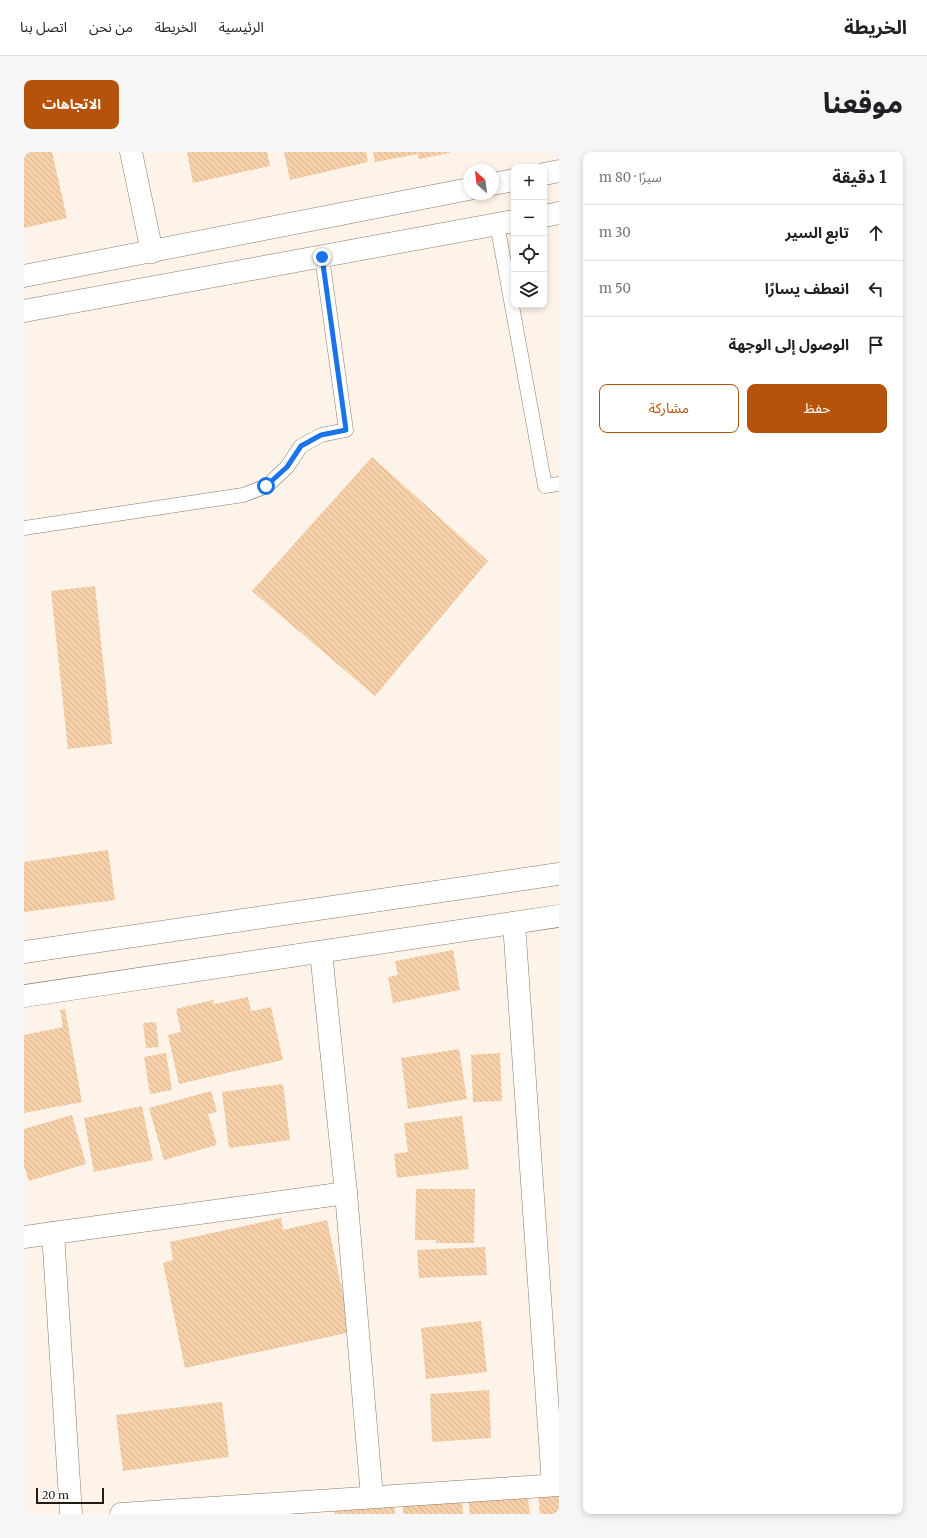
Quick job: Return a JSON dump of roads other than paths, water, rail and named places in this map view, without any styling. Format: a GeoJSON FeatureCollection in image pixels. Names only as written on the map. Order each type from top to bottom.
{"type":"FeatureCollection","features":[{"type":"Feature","properties":{"kind":"street"},"geometry":{"type":"LineString","coordinates":[[131,152],[152,252]]}},
{"type":"Feature","properties":{"kind":"street"},"geometry":{"type":"LineString","coordinates":[[547,174],[559,172]]}},
{"type":"Feature","properties":{"kind":"street"},"geometry":{"type":"LineString","coordinates":[[499,183],[511,181]]}},
{"type":"Feature","properties":{"kind":"street"},"geometry":{"type":"LineString","coordinates":[[24,276],[463,190]]}},
{"type":"Feature","properties":{"kind":"street"},"geometry":{"type":"LineString","coordinates":[[547,215],[559,213]]}},
{"type":"Feature","properties":{"kind":"street"},"geometry":{"type":"LineString","coordinates":[[24,311],[505,223]]}},
{"type":"Feature","properties":{"kind":"street"},"geometry":{"type":"LineString","coordinates":[[24,952],[559,874]]}},
{"type":"Feature","properties":{"kind":"street"},"geometry":{"type":"LineString","coordinates":[[24,996],[559,916]]}},
{"type":"Feature","properties":{"kind":"street"},"geometry":{"type":"LineString","coordinates":[[121,1514],[556,1485],[514,923]]}},
{"type":"Feature","properties":{"kind":"street"},"geometry":{"type":"LineString","coordinates":[[321,952],[346,1193],[372,1497]]}},
{"type":"Feature","properties":{"kind":"street"},"geometry":{"type":"LineString","coordinates":[[24,1237],[346,1193]]}},
{"type":"Feature","properties":{"kind":"street"},"geometry":{"type":"LineString","coordinates":[[53,1233],[71,1514]]}},
{"type":"Feature","properties":{"kind":"lane"},"geometry":{"type":"LineString","coordinates":[[505,223],[545,486],[559,484]]}},
{"type":"Feature","properties":{"kind":"lane"},"geometry":{"type":"LineString","coordinates":[[24,528],[243,495],[266,486],[287,467],[301,446],[321,435],[346,430],[322,257]]}}]}
